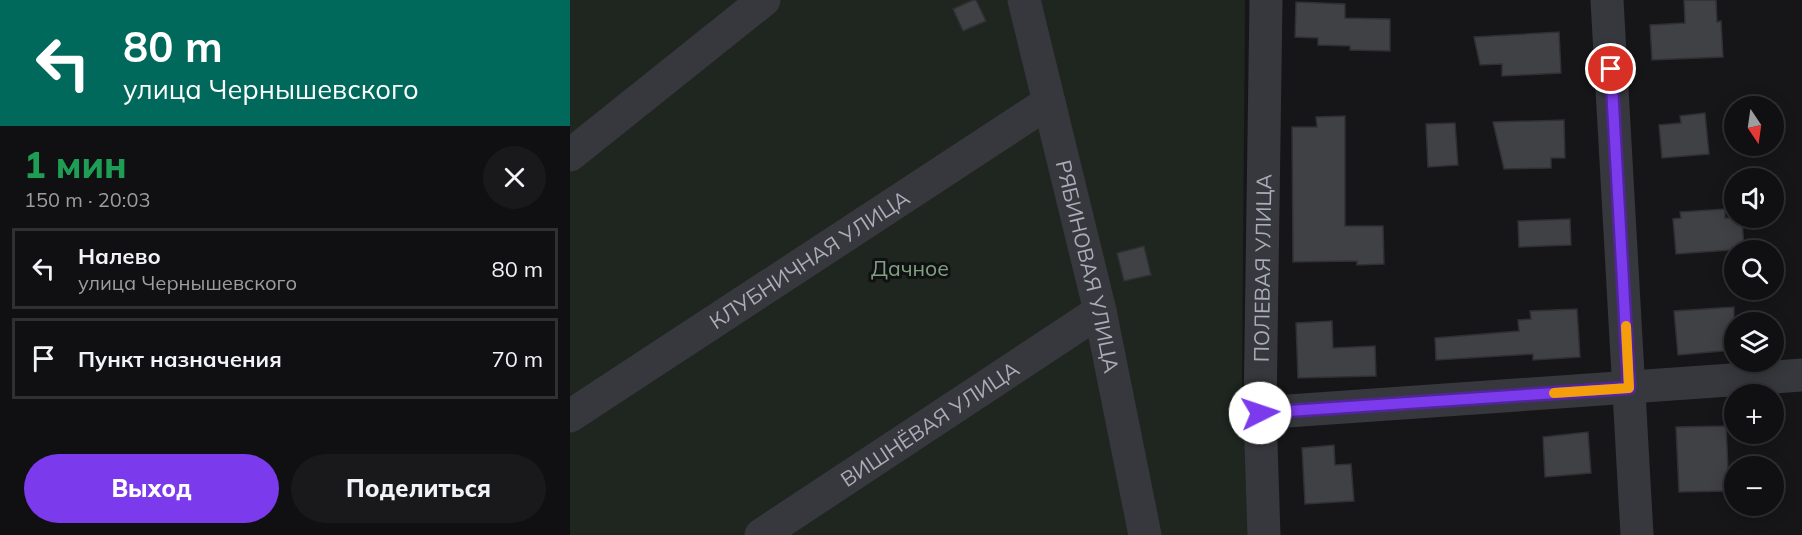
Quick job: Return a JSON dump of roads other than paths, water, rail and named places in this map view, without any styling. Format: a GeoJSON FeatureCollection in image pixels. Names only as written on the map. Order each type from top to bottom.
{"type":"FeatureCollection","features":[{"type":"Feature","properties":{"kind":"street"},"geometry":{"type":"LineString","coordinates":[[570,155],[764,0]]}},
{"type":"Feature","properties":{"kind":"street","name":"РЯБИНОВАЯ УЛИЦА"},"geometry":{"type":"LineString","coordinates":[[1024,0],[1100,311],[1145,535]]}},
{"type":"Feature","properties":{"kind":"street","name":"ПОЛЕВАЯ УЛИЦА"},"geometry":{"type":"LineString","coordinates":[[1264,535],[1260,413],[1266,0]]}},
{"type":"Feature","properties":{"kind":"street"},"geometry":{"type":"LineString","coordinates":[[1607,0],[1637,535]]}},
{"type":"Feature","properties":{"kind":"street","name":"КЛУБНИЧНАЯ УЛИЦА"},"geometry":{"type":"LineString","coordinates":[[570,416],[1049,102]]}},
{"type":"Feature","properties":{"kind":"street","name":"ВИШНЁВАЯ УЛИЦА"},"geometry":{"type":"LineString","coordinates":[[761,535],[1100,311]]}},
{"type":"Feature","properties":{"kind":"street"},"geometry":{"type":"LineString","coordinates":[[1260,413],[1802,375]]}},
{"type":"Feature","properties":{"kind":"park label","name":"Дачное"},"geometry":{"type":"Point","coordinates":[910,268]}}]}
